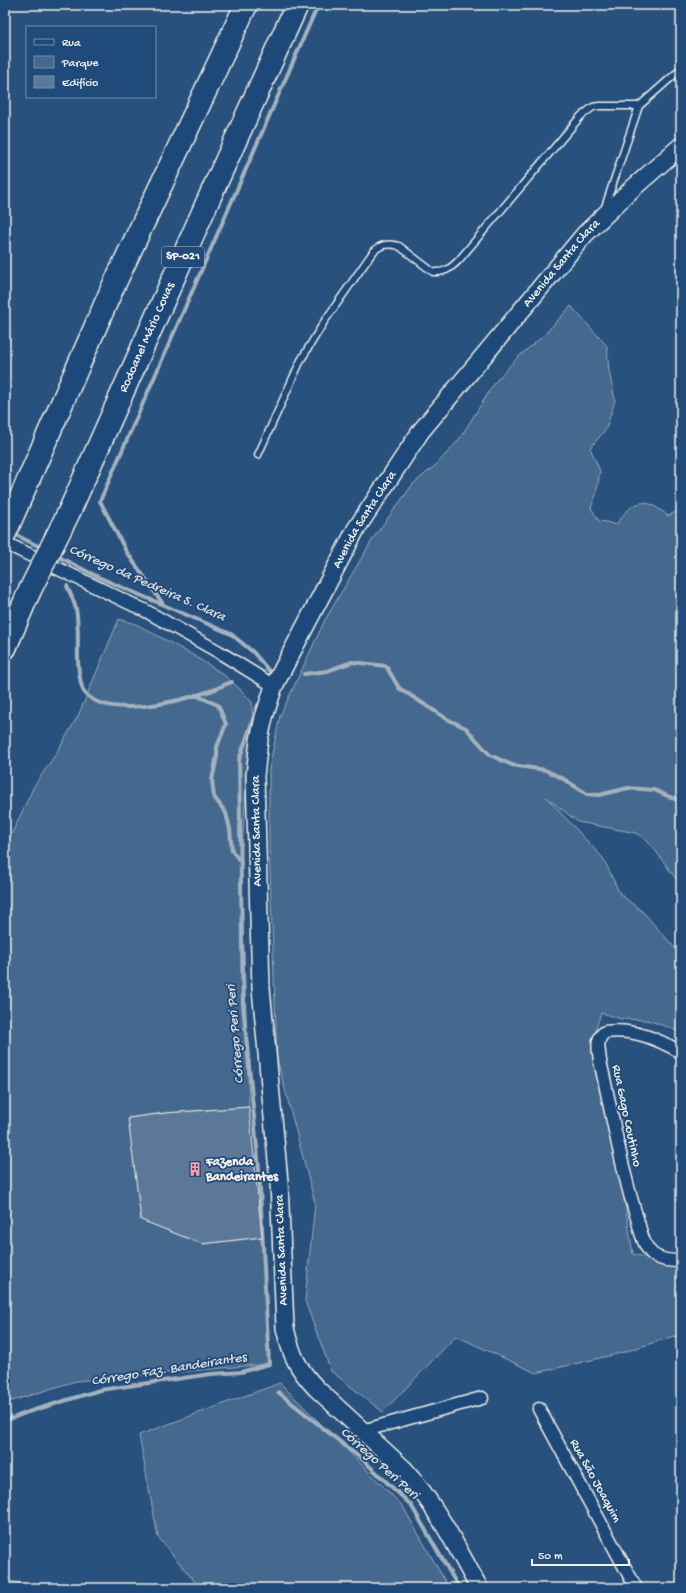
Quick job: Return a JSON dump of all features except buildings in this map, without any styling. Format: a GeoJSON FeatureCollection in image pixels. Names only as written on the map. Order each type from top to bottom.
{"type":"FeatureCollection","features":[{"type":"Feature","properties":{"kind":"highway"},"geometry":{"type":"LineString","coordinates":[[5,533],[112,289],[246,5]]}},
{"type":"Feature","properties":{"kind":"highway","name":"Rodoanel Mário Covas"},"geometry":{"type":"LineString","coordinates":[[5,648],[29,592],[70,510],[297,5]]}},
{"type":"Feature","properties":{"kind":"street","name":"Avenida Santa Clara"},"geometry":{"type":"LineString","coordinates":[[478,1588],[443,1522],[416,1483],[404,1469],[304,1376],[289,1349],[285,1328],[279,1182],[261,988],[255,783],[259,740],[264,717],[274,686],[356,529],[421,431],[585,234],[632,189],[681,146]]}},
{"type":"Feature","properties":{"kind":"street"},"geometry":{"type":"LineString","coordinates":[[5,543],[146,611],[219,652],[274,686]]}},
{"type":"Feature","properties":{"kind":"street","name":"Rua Gago Coutinho"},"geometry":{"type":"LineString","coordinates":[[681,1052],[643,1034],[619,1030],[605,1032],[599,1038],[598,1042],[600,1061],[630,1198],[640,1232],[649,1251],[654,1255],[671,1261],[681,1261]]}},
{"type":"Feature","properties":{"kind":"street"},"geometry":{"type":"LineString","coordinates":[[362,1431],[482,1398]]}},
{"type":"Feature","properties":{"kind":"street","name":"Rua São Joaquim"},"geometry":{"type":"LineString","coordinates":[[539,1409],[636,1588]]}},
{"type":"Feature","properties":{"kind":"lane"},"geometry":{"type":"LineString","coordinates":[[602,218],[639,106],[681,69]]}},
{"type":"Feature","properties":{"kind":"lane"},"geometry":{"type":"LineString","coordinates":[[258,455],[270,425],[301,360],[324,322],[378,247],[392,244],[399,246],[433,272],[440,272],[451,268],[581,116],[593,107],[639,106]]}},
{"type":"Feature","properties":{"kind":"green space"},"geometry":{"type":"Polygon","coordinates":[[[5,262],[8,269],[9,342],[5,348],[5,262]]]}},
{"type":"Feature","properties":{"kind":"green space"},"geometry":{"type":"Polygon","coordinates":[[[571,306],[607,346],[609,371],[615,400],[606,429],[590,448],[600,471],[596,495],[591,508],[599,521],[616,525],[621,517],[632,506],[637,504],[649,504],[668,516],[680,510],[681,505],[681,886],[655,850],[646,840],[636,833],[578,822],[546,797],[603,858],[620,894],[643,912],[681,955],[681,1033],[647,1020],[622,1019],[601,1013],[596,1028],[633,1254],[681,1266],[681,1334],[621,1353],[536,1373],[456,1336],[383,1412],[331,1371],[305,1301],[315,1203],[277,1059],[269,845],[269,769],[280,716],[325,620],[374,537],[413,484],[436,465],[458,441],[496,381],[518,357],[544,335],[571,306]]]}},
{"type":"Feature","properties":{"kind":"green space"},"geometry":{"type":"Polygon","coordinates":[[[119,619],[136,624],[191,654],[223,674],[252,702],[253,721],[247,776],[241,862],[249,1107],[165,1113],[128,1118],[202,1244],[262,1237],[269,1364],[76,1381],[5,1403],[5,848],[34,786],[56,754],[78,716],[119,619]]]}},
{"type":"Feature","properties":{"kind":"green space"},"geometry":{"type":"Polygon","coordinates":[[[280,1383],[402,1505],[449,1588],[200,1588],[158,1537],[139,1435],[280,1383]]]}},
{"type":"Feature","properties":{"kind":"green space"},"geometry":{"type":"Polygon","coordinates":[[[5,1580],[44,1588],[5,1588],[5,1580]]]}},
{"type":"Feature","properties":{"kind":"waterway"},"geometry":{"type":"LineString","coordinates":[[163,604],[126,551],[100,501],[318,5]]}},
{"type":"Feature","properties":{"kind":"waterway","name":"Córrego da Pedreira S. Clara"},"geometry":{"type":"LineString","coordinates":[[12,533],[44,549]]}},
{"type":"Feature","properties":{"kind":"waterway","name":"Córrego da Pedreira S. Clara"},"geometry":{"type":"LineString","coordinates":[[55,555],[98,577],[231,634],[253,652],[270,672]]}},
{"type":"Feature","properties":{"kind":"waterway","name":"Córrego da Pedreira S. Clara"},"geometry":{"type":"LineString","coordinates":[[67,586],[76,609],[78,664],[82,686],[85,693],[96,701],[110,705],[127,707],[145,706],[197,695],[232,682]]}},
{"type":"Feature","properties":{"kind":"waterway","name":"Córrego da Pedreira S. Clara"},"geometry":{"type":"LineString","coordinates":[[304,674],[327,671],[352,662],[386,666],[399,688],[447,719],[466,728],[490,755],[512,765],[545,770],[562,778],[587,794],[599,795],[628,788],[654,790],[677,800],[681,800]]}},
{"type":"Feature","properties":{"kind":"waterway","name":"Córrego da Pedreira S. Clara"},"geometry":{"type":"LineString","coordinates":[[195,695],[218,705],[226,724],[217,747],[217,756],[212,780],[214,797],[226,813],[230,829],[232,851],[241,862]]}},
{"type":"Feature","properties":{"kind":"waterway","name":"Córrego Peri Peri"},"geometry":{"type":"LineString","coordinates":[[5,1421],[28,1412],[100,1390],[211,1374],[241,1372],[269,1364],[259,1169],[243,1004],[239,760],[258,705]]}},
{"type":"Feature","properties":{"kind":"waterway","name":"Córrego Peri Peri"},"geometry":{"type":"LineString","coordinates":[[278,1392],[364,1461],[411,1505],[459,1588]]}},
{"type":"Feature","properties":{"kind":"place","name":"Fazenda Bandeirantes"},"geometry":{"type":"Point","coordinates":[195,1169]}},
{"type":"Feature","properties":{"kind":"water label","name":"Córrego Faz. Bandeirantes"},"geometry":{"type":"Point","coordinates":[169,1370]}}]}
